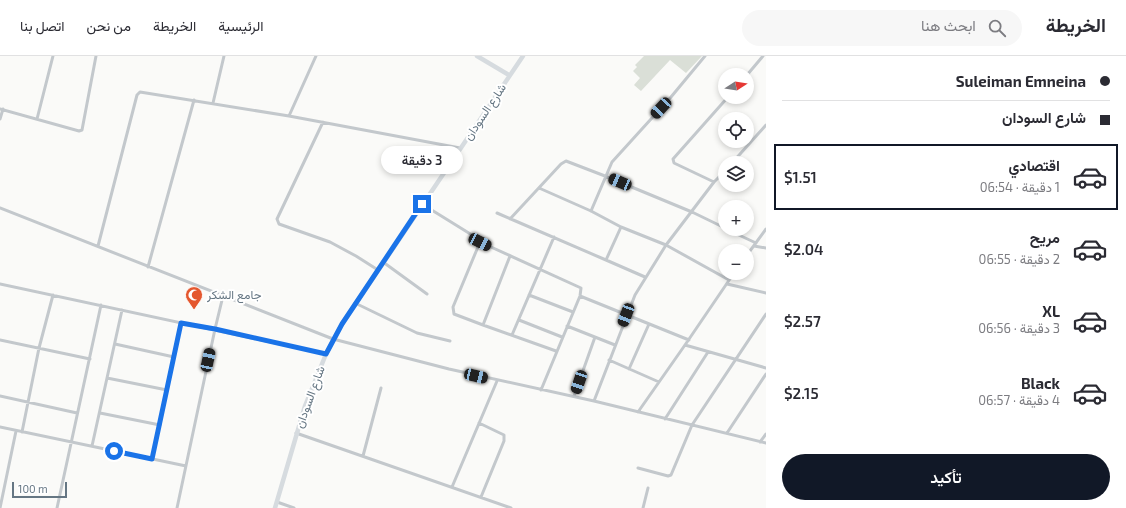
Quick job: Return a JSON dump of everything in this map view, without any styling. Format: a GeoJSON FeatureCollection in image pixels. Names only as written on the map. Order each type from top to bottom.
{"type":"FeatureCollection","features":[{"type":"Feature","properties":{"kind":"main road"},"geometry":{"type":"LineString","coordinates":[[477,56],[509,75]]}},
{"type":"Feature","properties":{"kind":"main road","name":"شارع السودان"},"geometry":{"type":"LineString","coordinates":[[275,508],[310,390],[333,339],[355,303],[523,56]]}},
{"type":"Feature","properties":{"kind":"street"},"geometry":{"type":"LineString","coordinates":[[37,119],[53,56]]}},
{"type":"Feature","properties":{"kind":"street"},"geometry":{"type":"LineString","coordinates":[[0,119],[1,109],[82,130],[96,56]]}},
{"type":"Feature","properties":{"kind":"street"},"geometry":{"type":"LineString","coordinates":[[213,103],[224,56]]}},
{"type":"Feature","properties":{"kind":"street"},"geometry":{"type":"LineString","coordinates":[[289,116],[316,56]]}},
{"type":"Feature","properties":{"kind":"street"},"geometry":{"type":"LineString","coordinates":[[591,211],[612,162],[671,98],[705,56]]}},
{"type":"Feature","properties":{"kind":"street"},"geometry":{"type":"LineString","coordinates":[[753,68],[763,56]]}},
{"type":"Feature","properties":{"kind":"street"},"geometry":{"type":"LineString","coordinates":[[98,246],[137,94],[141,92],[289,116],[460,148]]}},
{"type":"Feature","properties":{"kind":"street"},"geometry":{"type":"LineString","coordinates":[[148,267],[194,100]]}},
{"type":"Feature","properties":{"kind":"street"},"geometry":{"type":"LineString","coordinates":[[714,182],[674,162],[673,159],[722,104]]}},
{"type":"Feature","properties":{"kind":"street"},"geometry":{"type":"LineString","coordinates":[[323,122],[284,202],[277,222],[330,242],[378,270]]}},
{"type":"Feature","properties":{"kind":"street"},"geometry":{"type":"LineString","coordinates":[[738,156],[766,125]]}},
{"type":"Feature","properties":{"kind":"street"},"geometry":{"type":"LineString","coordinates":[[510,219],[564,161],[605,176],[692,212],[718,225]]}},
{"type":"Feature","properties":{"kind":"street"},"geometry":{"type":"LineString","coordinates":[[594,401],[635,295],[666,245],[718,178]]}},
{"type":"Feature","properties":{"kind":"street"},"geometry":{"type":"LineString","coordinates":[[539,188],[591,211],[622,227],[666,245],[728,282],[766,292]]}},
{"type":"Feature","properties":{"kind":"street"},"geometry":{"type":"LineString","coordinates":[[422,204],[472,235],[480,242],[540,270],[579,286],[581,290],[580,296],[541,390]]}},
{"type":"Feature","properties":{"kind":"street"},"geometry":{"type":"LineString","coordinates":[[0,208],[333,339],[385,354],[541,390],[574,396],[766,443]]}},
{"type":"Feature","properties":{"kind":"street"},"geometry":{"type":"LineString","coordinates":[[497,213],[645,278]]}},
{"type":"Feature","properties":{"kind":"street"},"geometry":{"type":"LineString","coordinates":[[606,260],[622,227]]}},
{"type":"Feature","properties":{"kind":"street"},"geometry":{"type":"LineString","coordinates":[[755,244],[766,229]]}},
{"type":"Feature","properties":{"kind":"street"},"geometry":{"type":"LineString","coordinates":[[740,236],[766,248]]}},
{"type":"Feature","properties":{"kind":"street"},"geometry":{"type":"LineString","coordinates":[[512,335],[554,237]]}},
{"type":"Feature","properties":{"kind":"street"},"geometry":{"type":"LineString","coordinates":[[480,242],[453,307],[454,314],[556,351]]}},
{"type":"Feature","properties":{"kind":"street"},"geometry":{"type":"LineString","coordinates":[[483,325],[482,324],[510,256]]}},
{"type":"Feature","properties":{"kind":"street"},"geometry":{"type":"LineString","coordinates":[[383,262],[427,294]]}},
{"type":"Feature","properties":{"kind":"street"},"geometry":{"type":"LineString","coordinates":[[638,412],[728,282]]}},
{"type":"Feature","properties":{"kind":"street"},"geometry":{"type":"LineString","coordinates":[[0,284],[326,354]]}},
{"type":"Feature","properties":{"kind":"street"},"geometry":{"type":"LineString","coordinates":[[22,432],[39,348],[53,295]]}},
{"type":"Feature","properties":{"kind":"street"},"geometry":{"type":"LineString","coordinates":[[529,295],[573,312]]}},
{"type":"Feature","properties":{"kind":"street"},"geometry":{"type":"LineString","coordinates":[[177,508],[223,296]]}},
{"type":"Feature","properties":{"kind":"street"},"geometry":{"type":"LineString","coordinates":[[580,296],[688,340]]}},
{"type":"Feature","properties":{"kind":"street"},"geometry":{"type":"LineString","coordinates":[[355,303],[417,333],[450,341]]}},
{"type":"Feature","properties":{"kind":"street"},"geometry":{"type":"LineString","coordinates":[[58,508],[101,305]]}},
{"type":"Feature","properties":{"kind":"street"},"geometry":{"type":"LineString","coordinates":[[92,446],[122,310]]}},
{"type":"Feature","properties":{"kind":"street"},"geometry":{"type":"LineString","coordinates":[[638,468],[668,476],[671,475],[692,425],[766,314]]}},
{"type":"Feature","properties":{"kind":"street"},"geometry":{"type":"LineString","coordinates":[[519,320],[562,337]]}},
{"type":"Feature","properties":{"kind":"street"},"geometry":{"type":"LineString","coordinates":[[152,459],[181,323]]}},
{"type":"Feature","properties":{"kind":"street"},"geometry":{"type":"LineString","coordinates":[[630,369],[649,324]]}},
{"type":"Feature","properties":{"kind":"street"},"geometry":{"type":"LineString","coordinates":[[567,326],[615,345]]}},
{"type":"Feature","properties":{"kind":"street"},"geometry":{"type":"LineString","coordinates":[[574,396],[595,337]]}},
{"type":"Feature","properties":{"kind":"street"},"geometry":{"type":"LineString","coordinates":[[0,340],[90,359]]}},
{"type":"Feature","properties":{"kind":"street"},"geometry":{"type":"LineString","coordinates":[[115,344],[174,358]]}},
{"type":"Feature","properties":{"kind":"street"},"geometry":{"type":"LineString","coordinates":[[685,345],[766,368]]}},
{"type":"Feature","properties":{"kind":"street"},"geometry":{"type":"LineString","coordinates":[[665,419],[708,352]]}},
{"type":"Feature","properties":{"kind":"street"},"geometry":{"type":"LineString","coordinates":[[609,360],[659,382]]}},
{"type":"Feature","properties":{"kind":"street"},"geometry":{"type":"LineString","coordinates":[[727,433],[766,374]]}},
{"type":"Feature","properties":{"kind":"street"},"geometry":{"type":"LineString","coordinates":[[107,378],[167,390]]}},
{"type":"Feature","properties":{"kind":"street"},"geometry":{"type":"LineString","coordinates":[[452,487],[497,380]]}},
{"type":"Feature","properties":{"kind":"street"},"geometry":{"type":"LineString","coordinates":[[362,456],[381,388]]}},
{"type":"Feature","properties":{"kind":"street"},"geometry":{"type":"LineString","coordinates":[[0,396],[77,413]]}},
{"type":"Feature","properties":{"kind":"street"},"geometry":{"type":"LineString","coordinates":[[100,413],[160,425]]}},
{"type":"Feature","properties":{"kind":"street"},"geometry":{"type":"LineString","coordinates":[[479,424],[504,435],[505,438],[481,498]]}},
{"type":"Feature","properties":{"kind":"street"},"geometry":{"type":"LineString","coordinates":[[0,427],[186,466]]}},
{"type":"Feature","properties":{"kind":"street"},"geometry":{"type":"LineString","coordinates":[[0,508],[16,431]]}},
{"type":"Feature","properties":{"kind":"street"},"geometry":{"type":"LineString","coordinates":[[296,433],[511,508]]}},
{"type":"Feature","properties":{"kind":"street"},"geometry":{"type":"LineString","coordinates":[[760,442],[766,434]]}},
{"type":"Feature","properties":{"kind":"street"},"geometry":{"type":"LineString","coordinates":[[642,508],[648,488]]}},
{"type":"Feature","properties":{"kind":"street"},"geometry":{"type":"LineString","coordinates":[[277,502],[294,508]]}},
{"type":"Feature","properties":{"kind":"shaded area"},"geometry":{"type":"Polygon","coordinates":[[[644,56],[702,56],[686,73],[670,60],[641,91],[634,85],[640,78],[633,71],[637,67],[635,65],[644,56]]]}},
{"type":"Feature","properties":{"kind":"place","name":"جامع الشكر"},"geometry":{"type":"Point","coordinates":[194,310]}},
{"type":"Feature","properties":{"kind":"route"},"geometry":{"type":"LineString","coordinates":[[114,451],[152,459],[181,323],[215,329],[326,354],[342,324],[422,204]]}}]}
